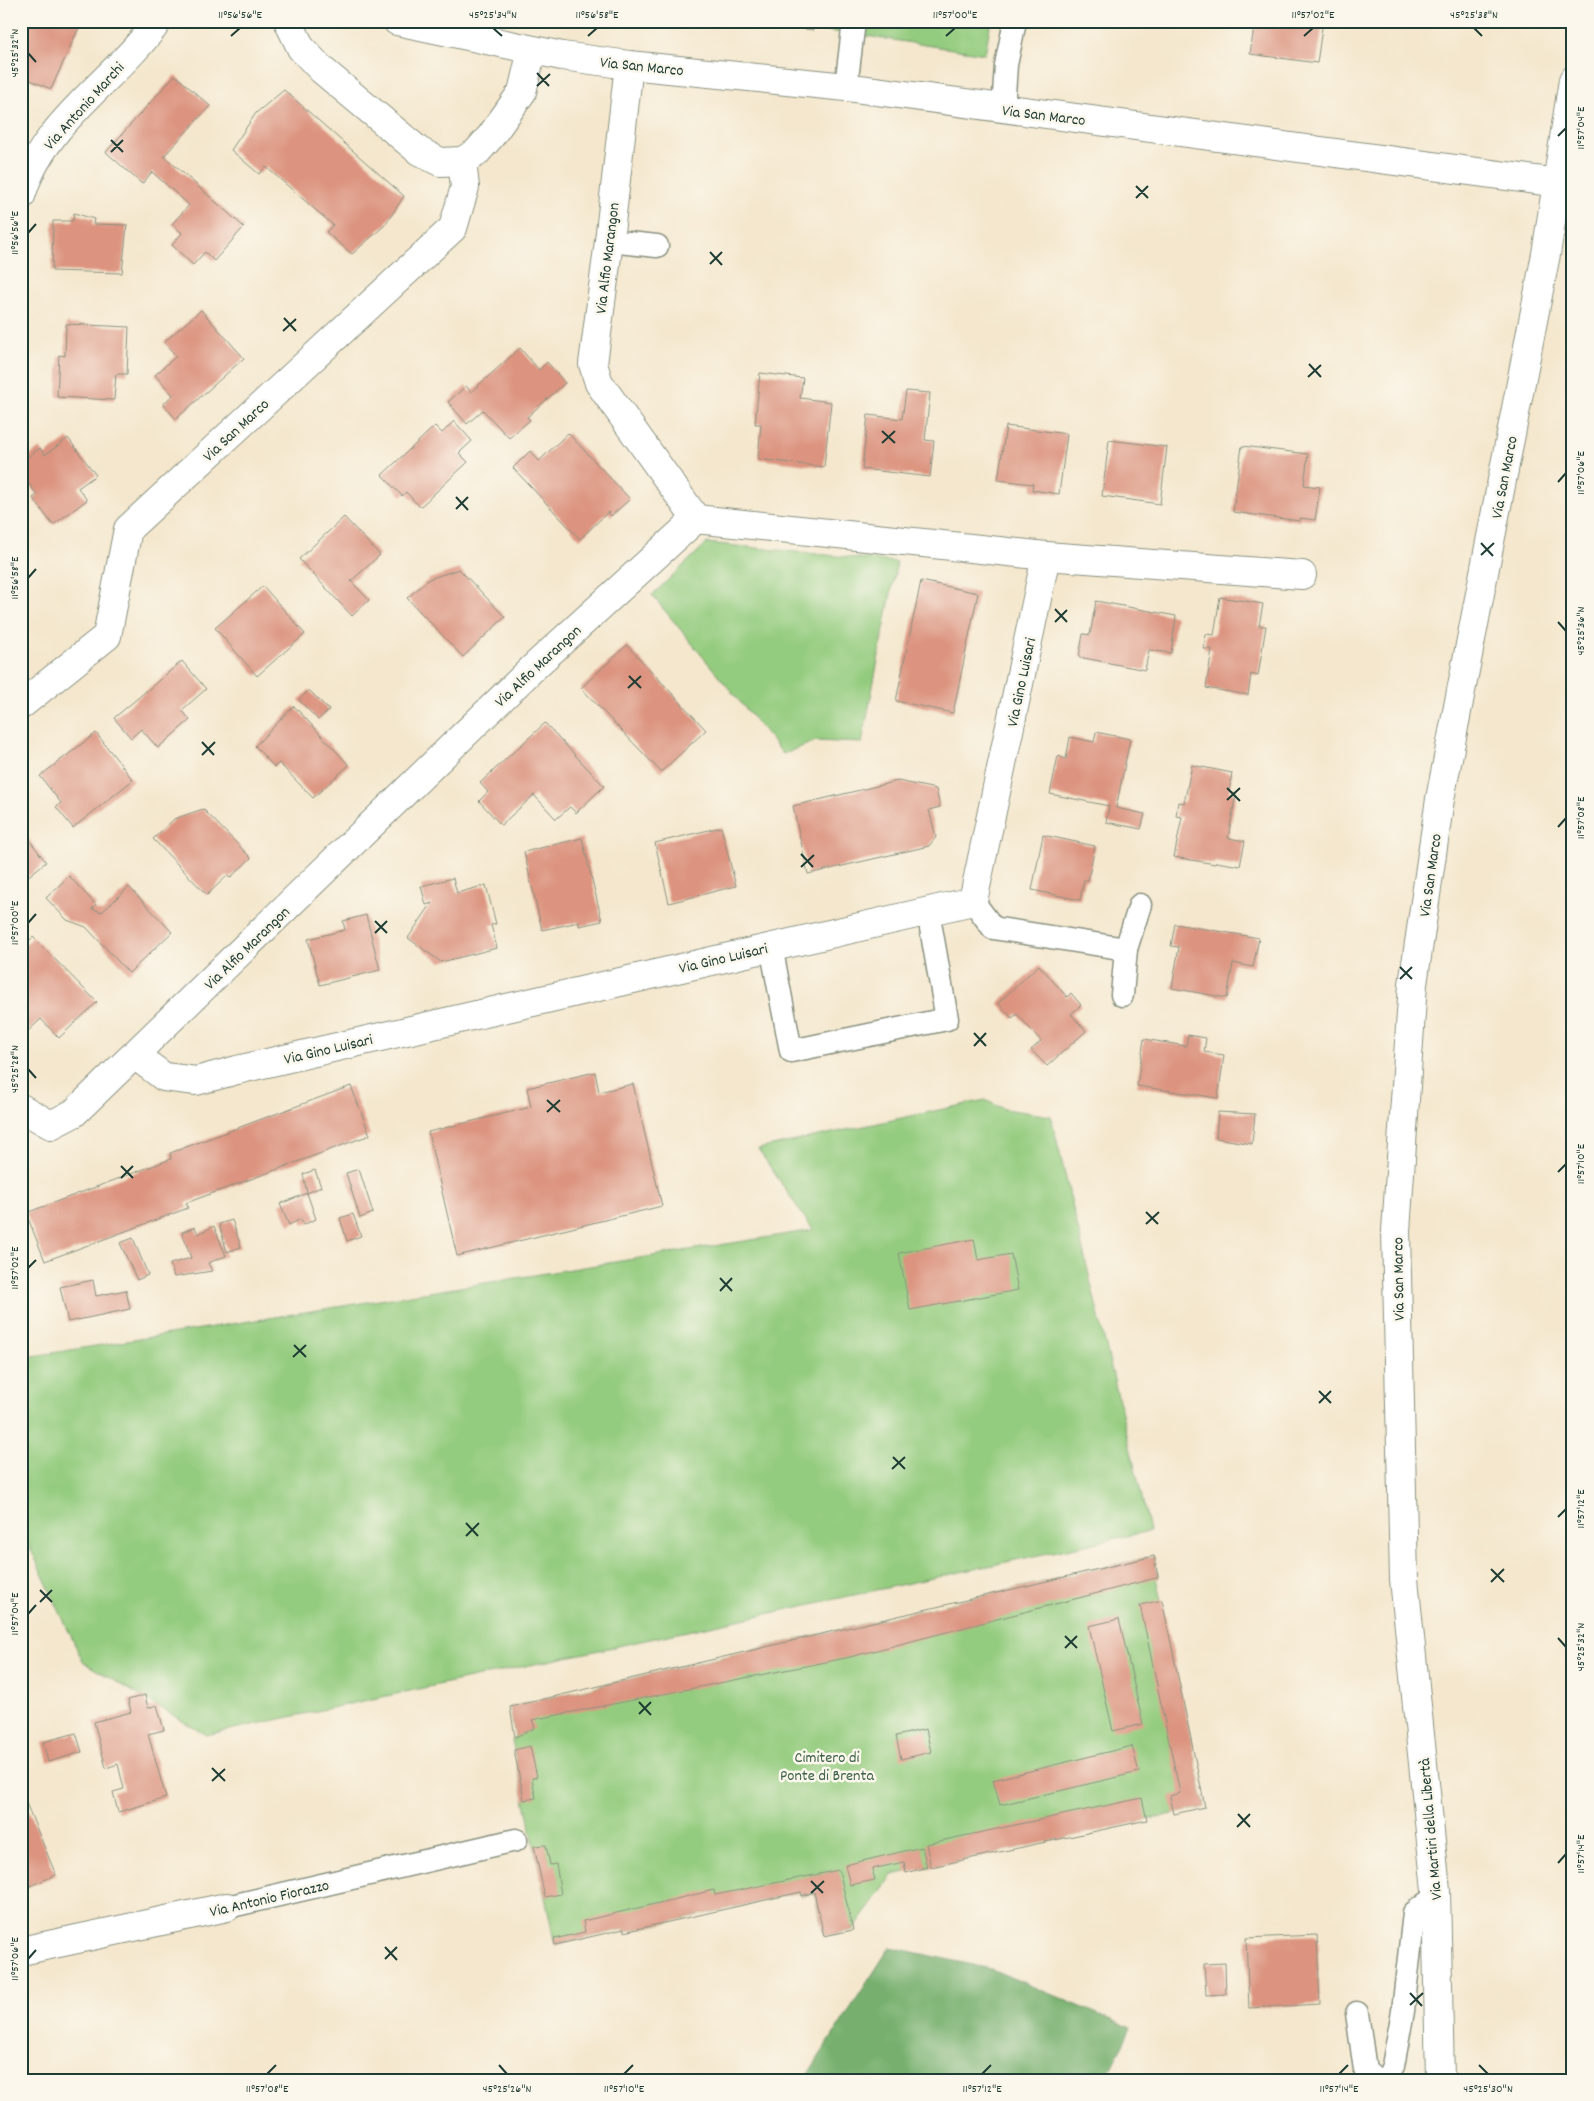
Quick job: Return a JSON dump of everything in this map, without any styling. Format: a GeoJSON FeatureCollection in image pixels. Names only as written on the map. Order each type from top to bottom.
{"type":"FeatureCollection","features":[{"type":"Feature","properties":{"kind":"street","name":"Via Antonio Marchi"},"geometry":{"type":"LineString","coordinates":[[21,196],[35,160],[51,136],[158,21]]}},
{"type":"Feature","properties":{"kind":"street"},"geometry":{"type":"LineString","coordinates":[[288,21],[301,48],[322,70],[419,151],[440,162],[462,161],[476,153],[522,92],[532,50]]}},
{"type":"Feature","properties":{"kind":"street","name":"Via San Marco"},"geometry":{"type":"LineString","coordinates":[[397,21],[532,50],[629,65],[846,87],[1565,184]]}},
{"type":"Feature","properties":{"kind":"street","name":"Via Alfio Marangon"},"geometry":{"type":"LineString","coordinates":[[21,1108],[51,1125],[74,1114],[528,672],[696,519],[599,383],[592,364],[610,241],[629,65]]}},
{"type":"Feature","properties":{"kind":"street","name":"Via San Marco"},"geometry":{"type":"LineString","coordinates":[[1404,1579],[1396,1231],[1413,984],[1440,799],[1542,273],[1565,184],[1573,80]]}},
{"type":"Feature","properties":{"kind":"street","name":"Via San Marco"},"geometry":{"type":"LineString","coordinates":[[21,705],[107,636],[128,529],[452,228],[465,187],[462,161]]}},
{"type":"Feature","properties":{"kind":"street"},"geometry":{"type":"LineString","coordinates":[[696,519],[1046,556],[1302,575]]}},
{"type":"Feature","properties":{"kind":"street","name":"Via Gino Luisari"},"geometry":{"type":"LineString","coordinates":[[135,1056],[164,1077],[196,1081],[771,946],[973,901],[1046,556]]}},
{"type":"Feature","properties":{"kind":"street","name":"Via Martiri della Libertà"},"geometry":{"type":"LineString","coordinates":[[1404,1579],[1436,1896],[1440,2080]]}},
{"type":"Feature","properties":{"kind":"street","name":"Via Antonio Fiorazzo"},"geometry":{"type":"LineString","coordinates":[[21,1951],[227,1907]]}},
{"type":"Feature","properties":{"kind":"lane"},"geometry":{"type":"LineString","coordinates":[[846,87],[854,21]]}},
{"type":"Feature","properties":{"kind":"lane"},"geometry":{"type":"LineString","coordinates":[[1003,109],[1006,65],[1015,21]]}},
{"type":"Feature","properties":{"kind":"lane"},"geometry":{"type":"LineString","coordinates":[[610,241],[657,246]]}},
{"type":"Feature","properties":{"kind":"lane"},"geometry":{"type":"LineString","coordinates":[[973,901],[993,928],[1126,949]]}},
{"type":"Feature","properties":{"kind":"lane"},"geometry":{"type":"LineString","coordinates":[[1122,995],[1126,949],[1140,905]]}},
{"type":"Feature","properties":{"kind":"lane"},"geometry":{"type":"LineString","coordinates":[[771,946],[792,1051],[947,1019],[928,911]]}},
{"type":"Feature","properties":{"kind":"lane","name":"Via Antonio Fiorazzo"},"geometry":{"type":"LineString","coordinates":[[227,1907],[516,1840]]}},
{"type":"Feature","properties":{"kind":"lane"},"geometry":{"type":"LineString","coordinates":[[1357,2013],[1366,2070],[1378,2080],[1388,2077],[1393,2066],[1403,2011],[1414,1913],[1436,1896]]}},
{"type":"Feature","properties":{"kind":"green space"},"geometry":{"type":"Polygon","coordinates":[[[732,21],[991,21],[985,54],[853,34],[732,21]]]}},
{"type":"Feature","properties":{"kind":"green space"},"geometry":{"type":"Polygon","coordinates":[[[707,543],[897,562],[862,743],[816,741],[783,754],[652,595],[707,543]]]}},
{"type":"Feature","properties":{"kind":"green space"},"geometry":{"type":"Polygon","coordinates":[[[985,1100],[1004,1109],[1051,1116],[1150,1531],[206,1735],[83,1662],[21,1528],[21,1358],[813,1230],[758,1149],[985,1100]]]}},
{"type":"Feature","properties":{"kind":"green space","name":"Cimitero di Ponte di Brenta"},"geometry":{"type":"Polygon","coordinates":[[[1154,1556],[1158,1577],[1156,1578],[1205,1807],[892,1875],[853,1930],[824,1936],[814,1893],[802,1896],[800,1892],[624,1932],[623,1929],[555,1945],[512,1741],[515,1737],[510,1707],[1154,1556]]]}},
{"type":"Feature","properties":{"kind":"green space"},"geometry":{"type":"Polygon","coordinates":[[[890,1947],[991,1969],[1131,2028],[1105,2080],[804,2080],[890,1947]]]}},
{"type":"Feature","properties":{"kind":"building"},"geometry":{"type":"Polygon","coordinates":[[[25,21],[82,21],[51,89],[21,76],[21,31],[25,21]]]}},
{"type":"Feature","properties":{"kind":"building"},"geometry":{"type":"Polygon","coordinates":[[[745,21],[813,21],[813,30],[745,21]]]}},
{"type":"Feature","properties":{"kind":"building"},"geometry":{"type":"Polygon","coordinates":[[[1255,21],[1323,21],[1317,63],[1250,54],[1255,21]]]}},
{"type":"Feature","properties":{"kind":"building"},"geometry":{"type":"Polygon","coordinates":[[[175,75],[210,106],[164,156],[244,227],[214,261],[205,252],[193,265],[172,245],[182,233],[172,224],[189,205],[152,172],[142,184],[106,152],[175,75]]]}},
{"type":"Feature","properties":{"kind":"building"},"geometry":{"type":"Polygon","coordinates":[[[284,90],[404,196],[385,225],[352,254],[326,232],[333,225],[266,167],[259,174],[231,150],[256,113],[284,90]]]}},
{"type":"Feature","properties":{"kind":"building"},"geometry":{"type":"Polygon","coordinates":[[[74,213],[94,219],[93,224],[127,225],[122,273],[52,271],[53,221],[73,221],[74,213]]]}},
{"type":"Feature","properties":{"kind":"building"},"geometry":{"type":"Polygon","coordinates":[[[201,310],[244,358],[176,419],[163,404],[173,395],[155,375],[176,356],[164,342],[201,310]]]}},
{"type":"Feature","properties":{"kind":"building"},"geometry":{"type":"Polygon","coordinates":[[[66,324],[129,327],[127,374],[116,374],[114,400],[57,397],[59,355],[65,356],[66,324]]]}},
{"type":"Feature","properties":{"kind":"building"},"geometry":{"type":"Polygon","coordinates":[[[520,348],[539,370],[547,362],[565,383],[527,417],[530,420],[509,438],[483,410],[467,424],[448,402],[466,386],[471,392],[520,348]]]}},
{"type":"Feature","properties":{"kind":"building"},"geometry":{"type":"Polygon","coordinates":[[[760,373],[803,378],[800,398],[831,402],[824,467],[758,459],[761,424],[755,424],[760,373]]]}},
{"type":"Feature","properties":{"kind":"building"},"geometry":{"type":"Polygon","coordinates":[[[906,391],[930,393],[925,440],[934,441],[930,477],[862,469],[868,415],[902,419],[906,391]]]}},
{"type":"Feature","properties":{"kind":"building"},"geometry":{"type":"Polygon","coordinates":[[[454,421],[472,441],[459,453],[468,462],[420,507],[406,492],[402,496],[382,475],[435,426],[442,433],[454,421]]]}},
{"type":"Feature","properties":{"kind":"building"},"geometry":{"type":"Polygon","coordinates":[[[1006,426],[1067,434],[1059,494],[1032,490],[1033,484],[998,480],[1006,426]]]}},
{"type":"Feature","properties":{"kind":"building"},"geometry":{"type":"Polygon","coordinates":[[[568,433],[630,499],[611,516],[608,512],[580,539],[513,468],[530,451],[539,461],[568,433]]]}},
{"type":"Feature","properties":{"kind":"building"},"geometry":{"type":"Polygon","coordinates":[[[68,438],[96,475],[78,488],[87,500],[53,525],[33,498],[37,495],[21,473],[21,462],[40,448],[45,455],[68,438]]]}},
{"type":"Feature","properties":{"kind":"building"},"geometry":{"type":"Polygon","coordinates":[[[1109,440],[1167,447],[1160,504],[1102,496],[1109,440]]]}},
{"type":"Feature","properties":{"kind":"building"},"geometry":{"type":"Polygon","coordinates":[[[1242,446],[1308,454],[1304,485],[1320,487],[1315,520],[1300,518],[1300,521],[1233,512],[1242,446]]]}},
{"type":"Feature","properties":{"kind":"building"},"geometry":{"type":"Polygon","coordinates":[[[344,517],[380,555],[351,581],[369,600],[352,616],[299,559],[344,517]]]}},
{"type":"Feature","properties":{"kind":"building"},"geometry":{"type":"Polygon","coordinates":[[[459,569],[505,617],[463,657],[407,598],[429,579],[459,569]]]}},
{"type":"Feature","properties":{"kind":"building"},"geometry":{"type":"Polygon","coordinates":[[[921,581],[978,593],[953,713],[896,701],[921,581]]]}},
{"type":"Feature","properties":{"kind":"building"},"geometry":{"type":"Polygon","coordinates":[[[263,586],[305,634],[257,676],[215,628],[263,586]]]}},
{"type":"Feature","properties":{"kind":"building"},"geometry":{"type":"Polygon","coordinates":[[[1220,597],[1263,604],[1259,626],[1266,626],[1258,676],[1251,674],[1248,695],[1206,688],[1212,649],[1204,649],[1206,634],[1214,635],[1220,597]]]}},
{"type":"Feature","properties":{"kind":"building"},"geometry":{"type":"Polygon","coordinates":[[[1096,601],[1176,616],[1171,653],[1149,650],[1145,670],[1079,657],[1083,634],[1090,635],[1096,601]]]}},
{"type":"Feature","properties":{"kind":"building"},"geometry":{"type":"Polygon","coordinates":[[[627,645],[706,730],[661,772],[581,688],[627,645]]]}},
{"type":"Feature","properties":{"kind":"building"},"geometry":{"type":"Polygon","coordinates":[[[182,661],[206,689],[182,710],[190,720],[158,748],[141,729],[131,738],[114,718],[182,661]]]}},
{"type":"Feature","properties":{"kind":"building"},"geometry":{"type":"Polygon","coordinates":[[[309,690],[329,710],[318,720],[299,700],[309,690]]]}},
{"type":"Feature","properties":{"kind":"building"},"geometry":{"type":"Polygon","coordinates":[[[294,706],[349,765],[313,798],[279,763],[274,767],[255,746],[294,706]]]}},
{"type":"Feature","properties":{"kind":"building"},"geometry":{"type":"Polygon","coordinates":[[[545,723],[604,786],[576,813],[570,807],[556,819],[534,795],[501,825],[479,801],[488,792],[480,783],[545,723]]]}},
{"type":"Feature","properties":{"kind":"building"},"geometry":{"type":"Polygon","coordinates":[[[1096,732],[1130,739],[1116,808],[1145,814],[1141,829],[1106,822],[1109,806],[1050,794],[1058,756],[1066,759],[1070,737],[1094,742],[1096,732]]]}},
{"type":"Feature","properties":{"kind":"building"},"geometry":{"type":"Polygon","coordinates":[[[96,733],[133,780],[73,828],[56,807],[61,803],[40,776],[96,733]]]}},
{"type":"Feature","properties":{"kind":"building"},"geometry":{"type":"Polygon","coordinates":[[[1192,765],[1232,773],[1229,792],[1236,794],[1228,838],[1245,841],[1240,866],[1174,857],[1182,817],[1176,816],[1178,802],[1184,803],[1192,765]]]}},
{"type":"Feature","properties":{"kind":"building"},"geometry":{"type":"Polygon","coordinates":[[[898,781],[936,789],[940,807],[929,810],[936,837],[929,846],[808,874],[793,806],[898,781]]]}},
{"type":"Feature","properties":{"kind":"building"},"geometry":{"type":"Polygon","coordinates":[[[203,809],[251,858],[230,878],[227,876],[207,895],[153,839],[174,819],[203,809]]]}},
{"type":"Feature","properties":{"kind":"building"},"geometry":{"type":"Polygon","coordinates":[[[721,827],[736,886],[669,903],[655,843],[721,827]]]}},
{"type":"Feature","properties":{"kind":"building"},"geometry":{"type":"Polygon","coordinates":[[[21,829],[46,862],[21,882],[21,829]]]}},
{"type":"Feature","properties":{"kind":"building"},"geometry":{"type":"Polygon","coordinates":[[[1043,835],[1095,846],[1088,880],[1084,880],[1080,900],[1032,890],[1043,835]]]}},
{"type":"Feature","properties":{"kind":"building"},"geometry":{"type":"Polygon","coordinates":[[[582,838],[602,921],[579,926],[579,922],[542,930],[524,852],[582,838]]]}},
{"type":"Feature","properties":{"kind":"building"},"geometry":{"type":"Polygon","coordinates":[[[69,876],[96,905],[92,909],[102,912],[129,887],[172,932],[129,973],[86,927],[67,920],[46,898],[69,876]]]}},
{"type":"Feature","properties":{"kind":"building"},"geometry":{"type":"Polygon","coordinates":[[[453,878],[457,893],[486,885],[496,924],[491,925],[497,948],[441,962],[408,938],[432,903],[426,905],[421,886],[453,878]]]}},
{"type":"Feature","properties":{"kind":"building"},"geometry":{"type":"Polygon","coordinates":[[[366,915],[380,970],[320,985],[308,939],[345,930],[343,921],[366,915]]]}},
{"type":"Feature","properties":{"kind":"building"},"geometry":{"type":"Polygon","coordinates":[[[1175,924],[1259,938],[1253,967],[1233,963],[1227,998],[1172,988],[1179,947],[1171,946],[1175,924]]]}},
{"type":"Feature","properties":{"kind":"building"},"geometry":{"type":"Polygon","coordinates":[[[33,937],[97,1002],[59,1038],[41,1019],[28,1031],[21,1025],[21,949],[33,937]]]}},
{"type":"Feature","properties":{"kind":"building"},"geometry":{"type":"Polygon","coordinates":[[[1039,965],[1067,997],[1071,993],[1081,1005],[1071,1014],[1086,1031],[1047,1066],[1031,1050],[1041,1041],[1017,1014],[1012,1018],[998,1003],[1039,965]]]}},
{"type":"Feature","properties":{"kind":"building"},"geometry":{"type":"Polygon","coordinates":[[[1188,1035],[1206,1038],[1204,1052],[1224,1055],[1218,1098],[1137,1086],[1144,1039],[1186,1046],[1188,1035]]]}},
{"type":"Feature","properties":{"kind":"building"},"geometry":{"type":"Polygon","coordinates":[[[595,1072],[599,1092],[633,1084],[662,1206],[457,1256],[428,1132],[531,1107],[527,1088],[595,1072]]]}},
{"type":"Feature","properties":{"kind":"building"},"geometry":{"type":"Polygon","coordinates":[[[351,1086],[370,1135],[186,1203],[188,1208],[45,1261],[26,1213],[171,1159],[170,1153],[351,1086]]]}},
{"type":"Feature","properties":{"kind":"building"},"geometry":{"type":"Polygon","coordinates":[[[1218,1112],[1255,1114],[1252,1144],[1216,1138],[1218,1112]]]}},
{"type":"Feature","properties":{"kind":"building"},"geometry":{"type":"Polygon","coordinates":[[[359,1169],[373,1213],[360,1218],[346,1173],[359,1169]]]}},
{"type":"Feature","properties":{"kind":"building"},"geometry":{"type":"Polygon","coordinates":[[[315,1170],[321,1187],[307,1193],[303,1174],[315,1170]]]}},
{"type":"Feature","properties":{"kind":"building"},"geometry":{"type":"Polygon","coordinates":[[[307,1193],[316,1219],[303,1225],[301,1219],[289,1225],[280,1204],[307,1193]]]}},
{"type":"Feature","properties":{"kind":"building"},"geometry":{"type":"Polygon","coordinates":[[[353,1214],[361,1236],[347,1241],[340,1218],[353,1214]]]}},
{"type":"Feature","properties":{"kind":"building"},"geometry":{"type":"Polygon","coordinates":[[[232,1220],[241,1247],[227,1252],[219,1224],[232,1220]]]}},
{"type":"Feature","properties":{"kind":"building"},"geometry":{"type":"Polygon","coordinates":[[[214,1226],[226,1256],[208,1263],[212,1271],[174,1277],[170,1264],[191,1258],[182,1232],[195,1227],[198,1234],[214,1226]]]}},
{"type":"Feature","properties":{"kind":"building"},"geometry":{"type":"Polygon","coordinates":[[[133,1238],[148,1275],[137,1280],[120,1243],[133,1238]]]}},
{"type":"Feature","properties":{"kind":"building"},"geometry":{"type":"Polygon","coordinates":[[[974,1239],[978,1260],[1011,1254],[1018,1290],[910,1310],[899,1253],[974,1239]]]}},
{"type":"Feature","properties":{"kind":"building"},"geometry":{"type":"Polygon","coordinates":[[[93,1280],[96,1296],[126,1290],[130,1309],[68,1322],[60,1287],[93,1280]]]}},
{"type":"Feature","properties":{"kind":"building"},"geometry":{"type":"Polygon","coordinates":[[[1154,1556],[1158,1577],[1156,1578],[846,1658],[532,1720],[535,1728],[515,1737],[510,1707],[1154,1556]]]}},
{"type":"Feature","properties":{"kind":"building"},"geometry":{"type":"Polygon","coordinates":[[[1162,1600],[1205,1807],[1174,1814],[1170,1796],[1180,1793],[1140,1605],[1162,1600]]]}},
{"type":"Feature","properties":{"kind":"building"},"geometry":{"type":"Polygon","coordinates":[[[1119,1619],[1143,1724],[1113,1731],[1089,1626],[1119,1619]]]}},
{"type":"Feature","properties":{"kind":"building"},"geometry":{"type":"Polygon","coordinates":[[[145,1695],[148,1708],[157,1705],[164,1730],[148,1734],[166,1798],[118,1812],[113,1792],[124,1789],[118,1764],[106,1768],[94,1722],[131,1712],[128,1700],[145,1695]]]}},
{"type":"Feature","properties":{"kind":"building"},"geometry":{"type":"Polygon","coordinates":[[[926,1729],[931,1752],[901,1759],[896,1736],[926,1729]]]}},
{"type":"Feature","properties":{"kind":"building"},"geometry":{"type":"Polygon","coordinates":[[[76,1733],[82,1752],[48,1762],[43,1742],[76,1733]]]}},
{"type":"Feature","properties":{"kind":"building"},"geometry":{"type":"Polygon","coordinates":[[[530,1746],[537,1777],[532,1778],[536,1798],[524,1800],[514,1750],[530,1746]]]}},
{"type":"Feature","properties":{"kind":"building"},"geometry":{"type":"Polygon","coordinates":[[[1132,1746],[1139,1772],[1000,1805],[993,1780],[1132,1746]]]}},
{"type":"Feature","properties":{"kind":"building"},"geometry":{"type":"Polygon","coordinates":[[[21,1791],[56,1875],[21,1890],[21,1791]]]}},
{"type":"Feature","properties":{"kind":"building"},"geometry":{"type":"Polygon","coordinates":[[[1142,1798],[1147,1820],[931,1867],[926,1844],[1142,1798]]]}},
{"type":"Feature","properties":{"kind":"building"},"geometry":{"type":"Polygon","coordinates":[[[546,1845],[550,1865],[556,1864],[561,1894],[545,1897],[534,1846],[546,1845]]]}},
{"type":"Feature","properties":{"kind":"building"},"geometry":{"type":"Polygon","coordinates":[[[922,1847],[927,1867],[906,1873],[904,1862],[872,1869],[875,1880],[850,1885],[845,1865],[922,1847]]]}},
{"type":"Feature","properties":{"kind":"building"},"geometry":{"type":"Polygon","coordinates":[[[839,1870],[853,1930],[824,1936],[814,1892],[802,1896],[801,1892],[624,1932],[624,1929],[555,1945],[554,1939],[585,1932],[583,1921],[714,1890],[715,1895],[839,1870]]]}},
{"type":"Feature","properties":{"kind":"building"},"geometry":{"type":"Polygon","coordinates":[[[1317,1935],[1320,2004],[1249,2008],[1246,1938],[1317,1935]]]}},
{"type":"Feature","properties":{"kind":"building"},"geometry":{"type":"Polygon","coordinates":[[[1225,1963],[1226,1994],[1206,1995],[1204,1964],[1225,1963]]]}}]}
